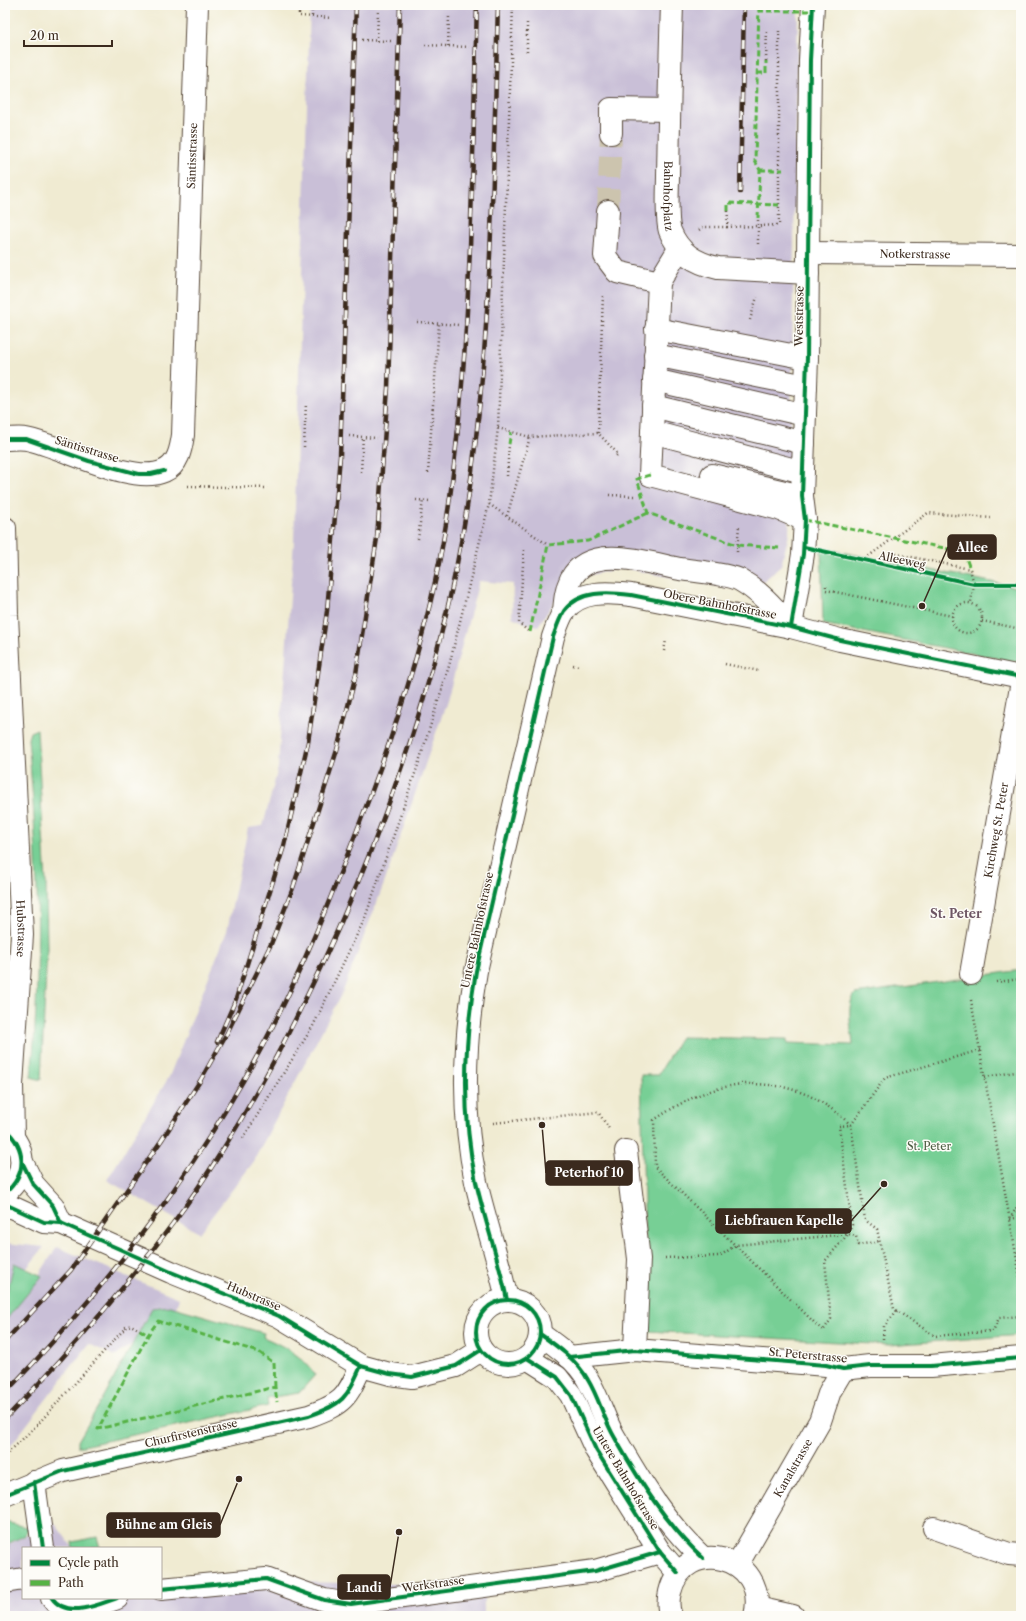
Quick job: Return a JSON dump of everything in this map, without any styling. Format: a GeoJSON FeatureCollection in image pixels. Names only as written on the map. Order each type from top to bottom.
{"type":"FeatureCollection","features":[{"type":"Feature","properties":{"kind":"street","name":"Säntisstrasse"},"geometry":{"type":"LineString","coordinates":[[5,439],[26,439],[89,461],[139,474],[151,474],[164,471],[175,462],[180,452],[184,428],[197,5]]}},
{"type":"Feature","properties":{"kind":"street","name":"Bahnhofplatz"},"geometry":{"type":"LineString","coordinates":[[672,5],[669,110],[669,229],[679,249],[691,259],[705,266],[718,268],[808,263]]}},
{"type":"Feature","properties":{"kind":"street","name":"Weststrasse"},"geometry":{"type":"LineString","coordinates":[[791,627],[803,554],[805,520],[802,496],[807,358],[813,5]]}},
{"type":"Feature","properties":{"kind":"street"},"geometry":{"type":"LineString","coordinates":[[611,133],[611,109],[669,110]]}},
{"type":"Feature","properties":{"kind":"street"},"geometry":{"type":"LineString","coordinates":[[608,212],[605,256],[617,272],[658,282]]}},
{"type":"Feature","properties":{"kind":"street"},"geometry":{"type":"LineString","coordinates":[[651,468],[658,282],[679,249]]}},
{"type":"Feature","properties":{"kind":"street","name":"Notkerstrasse"},"geometry":{"type":"LineString","coordinates":[[808,263],[1021,255]]}},
{"type":"Feature","properties":{"kind":"street"},"geometry":{"type":"LineString","coordinates":[[656,329],[807,358]]}},
{"type":"Feature","properties":{"kind":"street"},"geometry":{"type":"LineString","coordinates":[[655,355],[806,386]]}},
{"type":"Feature","properties":{"kind":"street"},"geometry":{"type":"LineString","coordinates":[[654,380],[805,415]]}},
{"type":"Feature","properties":{"kind":"street"},"geometry":{"type":"LineString","coordinates":[[653,406],[804,444]]}},
{"type":"Feature","properties":{"kind":"street"},"geometry":{"type":"LineString","coordinates":[[652,432],[803,472]]}},
{"type":"Feature","properties":{"kind":"street"},"geometry":{"type":"LineString","coordinates":[[651,468],[802,496]]}},
{"type":"Feature","properties":{"kind":"street"},"geometry":{"type":"LineString","coordinates":[[651,468],[771,506],[805,520]]}},
{"type":"Feature","properties":{"kind":"street","name":"Hubstrasse"},"geometry":{"type":"LineString","coordinates":[[5,528],[6,615],[22,936],[9,1133]]}},
{"type":"Feature","properties":{"kind":"street"},"geometry":{"type":"LineString","coordinates":[[564,611],[566,595],[571,578],[583,565],[603,557],[626,558],[738,579],[763,596],[791,627]]}},
{"type":"Feature","properties":{"kind":"street","name":"Obere Bahnhofstrasse"},"geometry":{"type":"LineString","coordinates":[[564,611],[574,602],[587,596],[612,593],[631,595],[791,627],[840,640],[1021,677]]}},
{"type":"Feature","properties":{"kind":"street","name":"Untere Bahnhofstrasse"},"geometry":{"type":"LineString","coordinates":[[507,1300],[498,1258],[476,1182],[465,1106],[468,1017],[476,971],[553,638],[564,611]]}},
{"type":"Feature","properties":{"kind":"street","name":"Kirchweg St. Peter"},"geometry":{"type":"LineString","coordinates":[[971,974],[1021,687]]}},
{"type":"Feature","properties":{"kind":"street","name":"Hubstrasse"},"geometry":{"type":"LineString","coordinates":[[5,1033],[18,992]]}},
{"type":"Feature","properties":{"kind":"street"},"geometry":{"type":"LineString","coordinates":[[9,1133],[20,1149],[22,1162],[34,1184],[53,1206],[61,1223]]}},
{"type":"Feature","properties":{"kind":"street"},"geometry":{"type":"LineString","coordinates":[[626,1151],[639,1259],[635,1350]]}},
{"type":"Feature","properties":{"kind":"street"},"geometry":{"type":"LineString","coordinates":[[5,1193],[17,1180],[22,1162]]}},
{"type":"Feature","properties":{"kind":"street","name":"Hubstrasse"},"geometry":{"type":"LineString","coordinates":[[5,1204],[44,1222],[61,1223],[171,1272],[280,1316],[361,1366],[390,1374],[412,1377],[456,1366],[481,1350]]}},
{"type":"Feature","properties":{"kind":"street"},"geometry":{"type":"LineString","coordinates":[[507,1300],[523,1304],[532,1312],[538,1323],[540,1334],[536,1348],[527,1358],[515,1364],[501,1363],[489,1358],[481,1350],[477,1340],[476,1329],[481,1316],[492,1305],[507,1300]]}},
{"type":"Feature","properties":{"kind":"street","name":"Untere Bahnhofstrasse"},"geometry":{"type":"LineString","coordinates":[[540,1334],[569,1357],[588,1379],[614,1437],[654,1500],[671,1526],[703,1558]]}},
{"type":"Feature","properties":{"kind":"street","name":"St. Peterstrasse"},"geometry":{"type":"LineString","coordinates":[[569,1357],[635,1350],[826,1365],[843,1369],[870,1366],[931,1366],[1021,1358]]}},
{"type":"Feature","properties":{"kind":"street","name":"Untere Bahnhofstrasse"},"geometry":{"type":"LineString","coordinates":[[527,1358],[557,1377],[570,1395],[596,1450],[660,1552],[678,1574]]}},
{"type":"Feature","properties":{"kind":"street","name":"Churfirstenstrasse"},"geometry":{"type":"LineString","coordinates":[[5,1495],[63,1471],[309,1416],[334,1407],[349,1392],[361,1366]]}},
{"type":"Feature","properties":{"kind":"street","name":"Kanalstrasse"},"geometry":{"type":"LineString","coordinates":[[737,1565],[820,1421],[830,1391],[843,1369]]}},
{"type":"Feature","properties":{"kind":"street"},"geometry":{"type":"LineString","coordinates":[[34,1482],[43,1547]]}},
{"type":"Feature","properties":{"kind":"street"},"geometry":{"type":"LineString","coordinates":[[934,1528],[1009,1554],[1021,1555]]}},
{"type":"Feature","properties":{"kind":"street","name":"Werkstrasse"},"geometry":{"type":"LineString","coordinates":[[162,1589],[266,1579],[324,1600],[351,1604],[595,1571],[660,1552]]}},
{"type":"Feature","properties":{"kind":"street"},"geometry":{"type":"LineString","coordinates":[[671,1616],[668,1599],[672,1585],[678,1574],[689,1564],[703,1558],[721,1558],[737,1565],[747,1573],[757,1596],[756,1612],[793,1616]]}},
{"type":"Feature","properties":{"kind":"street"},"geometry":{"type":"LineString","coordinates":[[5,1582],[22,1579]]}},
{"type":"Feature","properties":{"kind":"street"},"geometry":{"type":"LineString","coordinates":[[53,1599],[73,1613],[114,1599]]}},
{"type":"Feature","properties":{"kind":"path"},"geometry":{"type":"LineString","coordinates":[[299,5],[299,16],[331,18]]}},
{"type":"Feature","properties":{"kind":"path"},"geometry":{"type":"LineString","coordinates":[[312,5],[312,17]]}},
{"type":"Feature","properties":{"kind":"path"},"geometry":{"type":"LineString","coordinates":[[243,1138],[313,1026],[365,918],[420,762],[449,666],[489,504],[498,428],[513,5]]}},
{"type":"Feature","properties":{"kind":"path"},"geometry":{"type":"LineString","coordinates":[[377,41],[378,11]]}},
{"type":"Feature","properties":{"kind":"path"},"geometry":{"type":"LineString","coordinates":[[448,46],[449,17]]}},
{"type":"Feature","properties":{"kind":"path"},"geometry":{"type":"LineString","coordinates":[[527,52],[528,23]]}},
{"type":"Feature","properties":{"kind":"path"},"geometry":{"type":"LineString","coordinates":[[696,231],[704,227],[779,225],[779,29]]}},
{"type":"Feature","properties":{"kind":"path"},"geometry":{"type":"LineString","coordinates":[[766,62],[767,30]]}},
{"type":"Feature","properties":{"kind":"path"},"geometry":{"type":"LineString","coordinates":[[362,40],[391,41]]}},
{"type":"Feature","properties":{"kind":"path"},"geometry":{"type":"LineString","coordinates":[[425,45],[469,47]]}},
{"type":"Feature","properties":{"kind":"path"},"geometry":{"type":"LineString","coordinates":[[727,227],[728,211]]}},
{"type":"Feature","properties":{"kind":"path"},"geometry":{"type":"LineString","coordinates":[[758,218],[758,250]]}},
{"type":"Feature","properties":{"kind":"path"},"geometry":{"type":"LineString","coordinates":[[605,256],[598,433],[618,454],[615,457]]}},
{"type":"Feature","properties":{"kind":"path"},"geometry":{"type":"LineString","coordinates":[[417,322],[459,325]]}},
{"type":"Feature","properties":{"kind":"path"},"geometry":{"type":"LineString","coordinates":[[428,473],[438,324]]}},
{"type":"Feature","properties":{"kind":"path"},"geometry":{"type":"LineString","coordinates":[[304,447],[306,403]]}},
{"type":"Feature","properties":{"kind":"path"},"geometry":{"type":"LineString","coordinates":[[498,428],[530,438],[598,433]]}},
{"type":"Feature","properties":{"kind":"path"},"geometry":{"type":"LineString","coordinates":[[349,436],[377,438]]}},
{"type":"Feature","properties":{"kind":"path"},"geometry":{"type":"LineString","coordinates":[[361,472],[364,436]]}},
{"type":"Feature","properties":{"kind":"path"},"geometry":{"type":"LineString","coordinates":[[507,516],[530,438]]}},
{"type":"Feature","properties":{"kind":"path"},"geometry":{"type":"LineString","coordinates":[[507,476],[509,444]]}},
{"type":"Feature","properties":{"kind":"path"},"geometry":{"type":"LineString","coordinates":[[187,486],[268,488]]}},
{"type":"Feature","properties":{"kind":"path"},"geometry":{"type":"LineString","coordinates":[[609,495],[637,496]]}},
{"type":"Feature","properties":{"kind":"path"},"geometry":{"type":"LineString","coordinates":[[416,500],[430,501]]}},
{"type":"Feature","properties":{"kind":"path"},"geometry":{"type":"LineString","coordinates":[[418,540],[423,500]]}},
{"type":"Feature","properties":{"kind":"path"},"geometry":{"type":"LineString","coordinates":[[489,504],[548,545]]}},
{"type":"Feature","properties":{"kind":"path"},"geometry":{"type":"LineString","coordinates":[[862,560],[928,512],[991,518]]}},
{"type":"Feature","properties":{"kind":"path"},"geometry":{"type":"LineString","coordinates":[[524,550],[519,623],[530,632]]}},
{"type":"Feature","properties":{"kind":"path"},"geometry":{"type":"LineString","coordinates":[[892,553],[970,569],[974,584],[971,602]]}},
{"type":"Feature","properties":{"kind":"path"},"geometry":{"type":"LineString","coordinates":[[826,582],[826,590],[952,616]]}},
{"type":"Feature","properties":{"kind":"path"},"geometry":{"type":"LineString","coordinates":[[967,582],[982,584]]}},
{"type":"Feature","properties":{"kind":"path"},"geometry":{"type":"LineString","coordinates":[[971,602],[975,604],[982,612],[982,621],[977,630],[972,632],[962,632],[954,626],[952,616],[953,610],[960,604],[971,602]]}},
{"type":"Feature","properties":{"kind":"path"},"geometry":{"type":"LineString","coordinates":[[982,621],[1021,629]]}},
{"type":"Feature","properties":{"kind":"path"},"geometry":{"type":"LineString","coordinates":[[664,651],[666,640]]}},
{"type":"Feature","properties":{"kind":"path"},"geometry":{"type":"LineString","coordinates":[[725,664],[759,671]]}},
{"type":"Feature","properties":{"kind":"path"},"geometry":{"type":"LineString","coordinates":[[573,665],[579,666]]}},
{"type":"Feature","properties":{"kind":"path"},"geometry":{"type":"LineString","coordinates":[[971,974],[969,986],[1021,1282]]}},
{"type":"Feature","properties":{"kind":"path"},"geometry":{"type":"LineString","coordinates":[[851,1126],[885,1078],[980,1050]]}},
{"type":"Feature","properties":{"kind":"path"},"geometry":{"type":"LineString","coordinates":[[985,1078],[1021,1071]]}},
{"type":"Feature","properties":{"kind":"path"},"geometry":{"type":"LineString","coordinates":[[851,1126],[839,1126],[852,1225],[848,1234],[825,1260],[831,1318],[823,1331],[655,1167],[654,1120],[695,1095],[724,1086],[754,1084],[771,1085],[805,1093],[820,1100],[851,1126],[865,1220],[877,1229],[894,1309],[935,1336],[993,1331],[999,1318],[1021,1316]]}},
{"type":"Feature","properties":{"kind":"path"},"geometry":{"type":"LineString","coordinates":[[493,1123],[598,1112],[626,1151]]}},
{"type":"Feature","properties":{"kind":"path"},"geometry":{"type":"LineString","coordinates":[[1010,1219],[1021,1200]]}},
{"type":"Feature","properties":{"kind":"path"},"geometry":{"type":"LineString","coordinates":[[1010,1219],[1021,1217]]}},
{"type":"Feature","properties":{"kind":"path"},"geometry":{"type":"LineString","coordinates":[[639,1259],[720,1256],[736,1245],[848,1234],[856,1236],[858,1245],[880,1241]]}},
{"type":"Feature","properties":{"kind":"path"},"geometry":{"type":"LineString","coordinates":[[883,1341],[884,1326],[897,1311]]}},
{"type":"Feature","properties":{"kind":"path"},"geometry":{"type":"LineString","coordinates":[[5,1456],[38,1424],[126,1327],[131,1325],[140,1330]]}},
{"type":"Feature","properties":{"kind":"shaded area"},"geometry":{"type":"Polygon","coordinates":[[[310,5],[798,5],[789,534],[781,566],[759,585],[726,588],[623,568],[570,579],[538,626],[528,624],[512,617],[513,584],[479,581],[447,701],[385,881],[343,991],[252,1164],[199,1233],[107,1180],[169,1077],[227,931],[248,828],[263,826],[278,768],[294,540],[310,5]]]}},
{"type":"Feature","properties":{"kind":"shaded area"},"geometry":{"type":"Polygon","coordinates":[[[5,1243],[44,1247],[5,1295],[5,1243]]]}},
{"type":"Feature","properties":{"kind":"shaded area"},"geometry":{"type":"Polygon","coordinates":[[[57,1247],[179,1298],[174,1315],[115,1356],[89,1344],[5,1453],[5,1311],[33,1284],[57,1247]]]}},
{"type":"Feature","properties":{"kind":"shaded area"},"geometry":{"type":"Polygon","coordinates":[[[54,1522],[72,1547],[22,1547],[22,1599],[162,1599],[162,1579],[484,1586],[484,1616],[5,1616],[5,1546],[54,1522]]]}},
{"type":"Feature","properties":{"kind":"green space"},"geometry":{"type":"Polygon","coordinates":[[[821,548],[1021,588],[1021,663],[823,624],[821,548]]]}},
{"type":"Feature","properties":{"kind":"green space"},"geometry":{"type":"Polygon","coordinates":[[[37,729],[46,883],[47,949],[41,1080],[31,1077],[37,993],[38,950],[34,823],[28,739],[30,732],[37,729]]]}},
{"type":"Feature","properties":{"kind":"green space"},"geometry":{"type":"Polygon","coordinates":[[[1021,970],[1021,1335],[889,1345],[647,1331],[641,1075],[658,1075],[681,1037],[787,1039],[787,1043],[853,1045],[850,1005],[855,994],[1021,970]]]}},
{"type":"Feature","properties":{"kind":"green space"},"geometry":{"type":"Polygon","coordinates":[[[14,1263],[42,1276],[5,1321],[5,1293],[8,1289],[14,1263]]]}},
{"type":"Feature","properties":{"kind":"green space"},"geometry":{"type":"Polygon","coordinates":[[[170,1306],[264,1333],[263,1337],[299,1357],[315,1375],[299,1393],[267,1398],[268,1406],[78,1447],[78,1441],[152,1308],[170,1306]]]}},
{"type":"Feature","properties":{"kind":"green space"},"geometry":{"type":"Polygon","coordinates":[[[5,1522],[30,1528],[24,1536],[9,1543],[8,1550],[5,1551],[5,1522]]]}},
{"type":"Feature","properties":{"kind":"green space"},"geometry":{"type":"Polygon","coordinates":[[[97,1537],[100,1547],[73,1547],[72,1542],[97,1537]]]}},
{"type":"Feature","properties":{"kind":"tunnel"},"geometry":{"type":"LineString","coordinates":[[608,211],[611,133]]}},
{"type":"Feature","properties":{"kind":"railway"},"geometry":{"type":"LineString","coordinates":[[217,1042],[236,999],[284,846],[308,742],[327,611],[340,456],[356,5]]}},
{"type":"Feature","properties":{"kind":"railway"},"geometry":{"type":"LineString","coordinates":[[5,1341],[71,1270],[161,1141],[200,1081],[227,1033],[271,944],[293,888],[337,750],[356,674],[377,538],[388,388],[400,5]]}},
{"type":"Feature","properties":{"kind":"railway"},"geometry":{"type":"LineString","coordinates":[[5,1393],[42,1354],[113,1272],[177,1185],[235,1094],[276,1020],[326,909],[374,785],[402,704],[414,664],[435,581],[450,497],[457,436],[463,374],[470,251],[477,5]]}},
{"type":"Feature","properties":{"kind":"railway"},"geometry":{"type":"LineString","coordinates":[[5,1419],[72,1347],[136,1271],[200,1185],[244,1115],[284,1042],[321,967],[360,877],[400,772],[418,719],[447,610],[459,556],[476,438],[487,315],[493,191],[498,5]]}},
{"type":"Feature","properties":{"kind":"railway"},"geometry":{"type":"LineString","coordinates":[[740,192],[744,5]]}},
{"type":"Feature","properties":{"kind":"marked path"},"geometry":{"type":"LineString","coordinates":[[758,218],[760,170],[755,161],[759,5]]}},
{"type":"Feature","properties":{"kind":"marked path"},"geometry":{"type":"LineString","coordinates":[[758,11],[813,11]]}},
{"type":"Feature","properties":{"kind":"marked path"},"geometry":{"type":"LineString","coordinates":[[757,73],[766,73],[766,61]]}},
{"type":"Feature","properties":{"kind":"marked path"},"geometry":{"type":"LineString","coordinates":[[760,170],[783,170]]}},
{"type":"Feature","properties":{"kind":"marked path"},"geometry":{"type":"LineString","coordinates":[[728,211],[728,203],[779,205]]}},
{"type":"Feature","properties":{"kind":"marked path"},"geometry":{"type":"LineString","coordinates":[[509,444],[511,432]]}},
{"type":"Feature","properties":{"kind":"marked path"},"geometry":{"type":"LineString","coordinates":[[650,475],[637,479],[648,513],[737,545],[780,548]]}},
{"type":"Feature","properties":{"kind":"marked path"},"geometry":{"type":"LineString","coordinates":[[530,632],[548,545],[588,541],[648,513]]}},
{"type":"Feature","properties":{"kind":"marked path"},"geometry":{"type":"LineString","coordinates":[[805,520],[964,552],[970,569]]}},
{"type":"Feature","properties":{"kind":"marked path"},"geometry":{"type":"LineString","coordinates":[[275,1387],[274,1363],[259,1352],[158,1321],[148,1335],[98,1429],[275,1387],[277,1402]]}},
{"type":"Feature","properties":{"kind":"marked path"},"geometry":{"type":"LineString","coordinates":[[140,1330],[148,1335]]}},
{"type":"Feature","properties":{"kind":"cycle path"},"geometry":{"type":"LineString","coordinates":[[791,627],[803,554],[805,520],[802,496],[807,358],[810,60],[813,5]]}},
{"type":"Feature","properties":{"kind":"cycle path"},"geometry":{"type":"LineString","coordinates":[[5,439],[26,439],[89,461],[139,474],[151,474],[164,471]]}},
{"type":"Feature","properties":{"kind":"cycle path","name":"Alleeweg"},"geometry":{"type":"LineString","coordinates":[[804,547],[974,584],[1021,584]]}},
{"type":"Feature","properties":{"kind":"cycle path"},"geometry":{"type":"LineString","coordinates":[[507,1300],[476,1182],[471,1156],[466,1103],[469,1024],[476,971],[553,637],[564,611],[570,604],[578,599],[594,594],[613,593],[631,595],[791,627],[840,640],[1021,677]]}},
{"type":"Feature","properties":{"kind":"cycle path"},"geometry":{"type":"LineString","coordinates":[[5,1129],[17,1145],[22,1161],[17,1178],[5,1193]]}},
{"type":"Feature","properties":{"kind":"cycle path"},"geometry":{"type":"LineString","coordinates":[[22,1162],[33,1184],[53,1206],[61,1223]]}},
{"type":"Feature","properties":{"kind":"cycle path"},"geometry":{"type":"LineString","coordinates":[[5,1204],[44,1222],[61,1223],[171,1272],[279,1316],[361,1366],[390,1374],[412,1377],[456,1366],[481,1350]]}},
{"type":"Feature","properties":{"kind":"cycle path"},"geometry":{"type":"LineString","coordinates":[[508,1300],[526,1306],[534,1314],[540,1332],[534,1350],[526,1358],[508,1364],[490,1358],[482,1350],[476,1332],[482,1314],[490,1306],[508,1300]]}},
{"type":"Feature","properties":{"kind":"cycle path"},"geometry":{"type":"LineString","coordinates":[[540,1334],[567,1354],[579,1366],[592,1387],[611,1431],[654,1502],[677,1531],[703,1558]]}},
{"type":"Feature","properties":{"kind":"cycle path"},"geometry":{"type":"LineString","coordinates":[[569,1357],[635,1350],[826,1365],[843,1369],[870,1366],[931,1366],[1021,1358]]}},
{"type":"Feature","properties":{"kind":"cycle path"},"geometry":{"type":"LineString","coordinates":[[527,1358],[557,1377],[571,1395],[596,1450],[660,1552],[678,1573]]}},
{"type":"Feature","properties":{"kind":"cycle path"},"geometry":{"type":"LineString","coordinates":[[5,1495],[63,1471],[309,1416],[337,1403],[347,1393],[361,1366]]}},
{"type":"Feature","properties":{"kind":"cycle path"},"geometry":{"type":"LineString","coordinates":[[34,1482],[43,1547]]}},
{"type":"Feature","properties":{"kind":"cycle path"},"geometry":{"type":"LineString","coordinates":[[162,1589],[266,1579],[324,1600],[351,1604],[595,1571],[660,1552]]}},
{"type":"Feature","properties":{"kind":"cycle path"},"geometry":{"type":"LineString","coordinates":[[53,1599],[58,1604],[66,1608],[74,1609],[92,1607],[114,1599]]}},
{"type":"Feature","properties":{"kind":"place","name":"Allee"},"geometry":{"type":"Point","coordinates":[922,606]}},
{"type":"Feature","properties":{"kind":"place","name":"Peterhof 10"},"geometry":{"type":"Point","coordinates":[542,1125]}},
{"type":"Feature","properties":{"kind":"place","name":"Liebfrauen Kapelle"},"geometry":{"type":"Point","coordinates":[884,1184]}},
{"type":"Feature","properties":{"kind":"place","name":"Bühne am Gleis"},"geometry":{"type":"Point","coordinates":[239,1479]}},
{"type":"Feature","properties":{"kind":"place","name":"Landi"},"geometry":{"type":"Point","coordinates":[399,1532]}},
{"type":"Feature","properties":{"kind":"district","name":"St. Peter"},"geometry":{"type":"Point","coordinates":[956,914]}}]}
